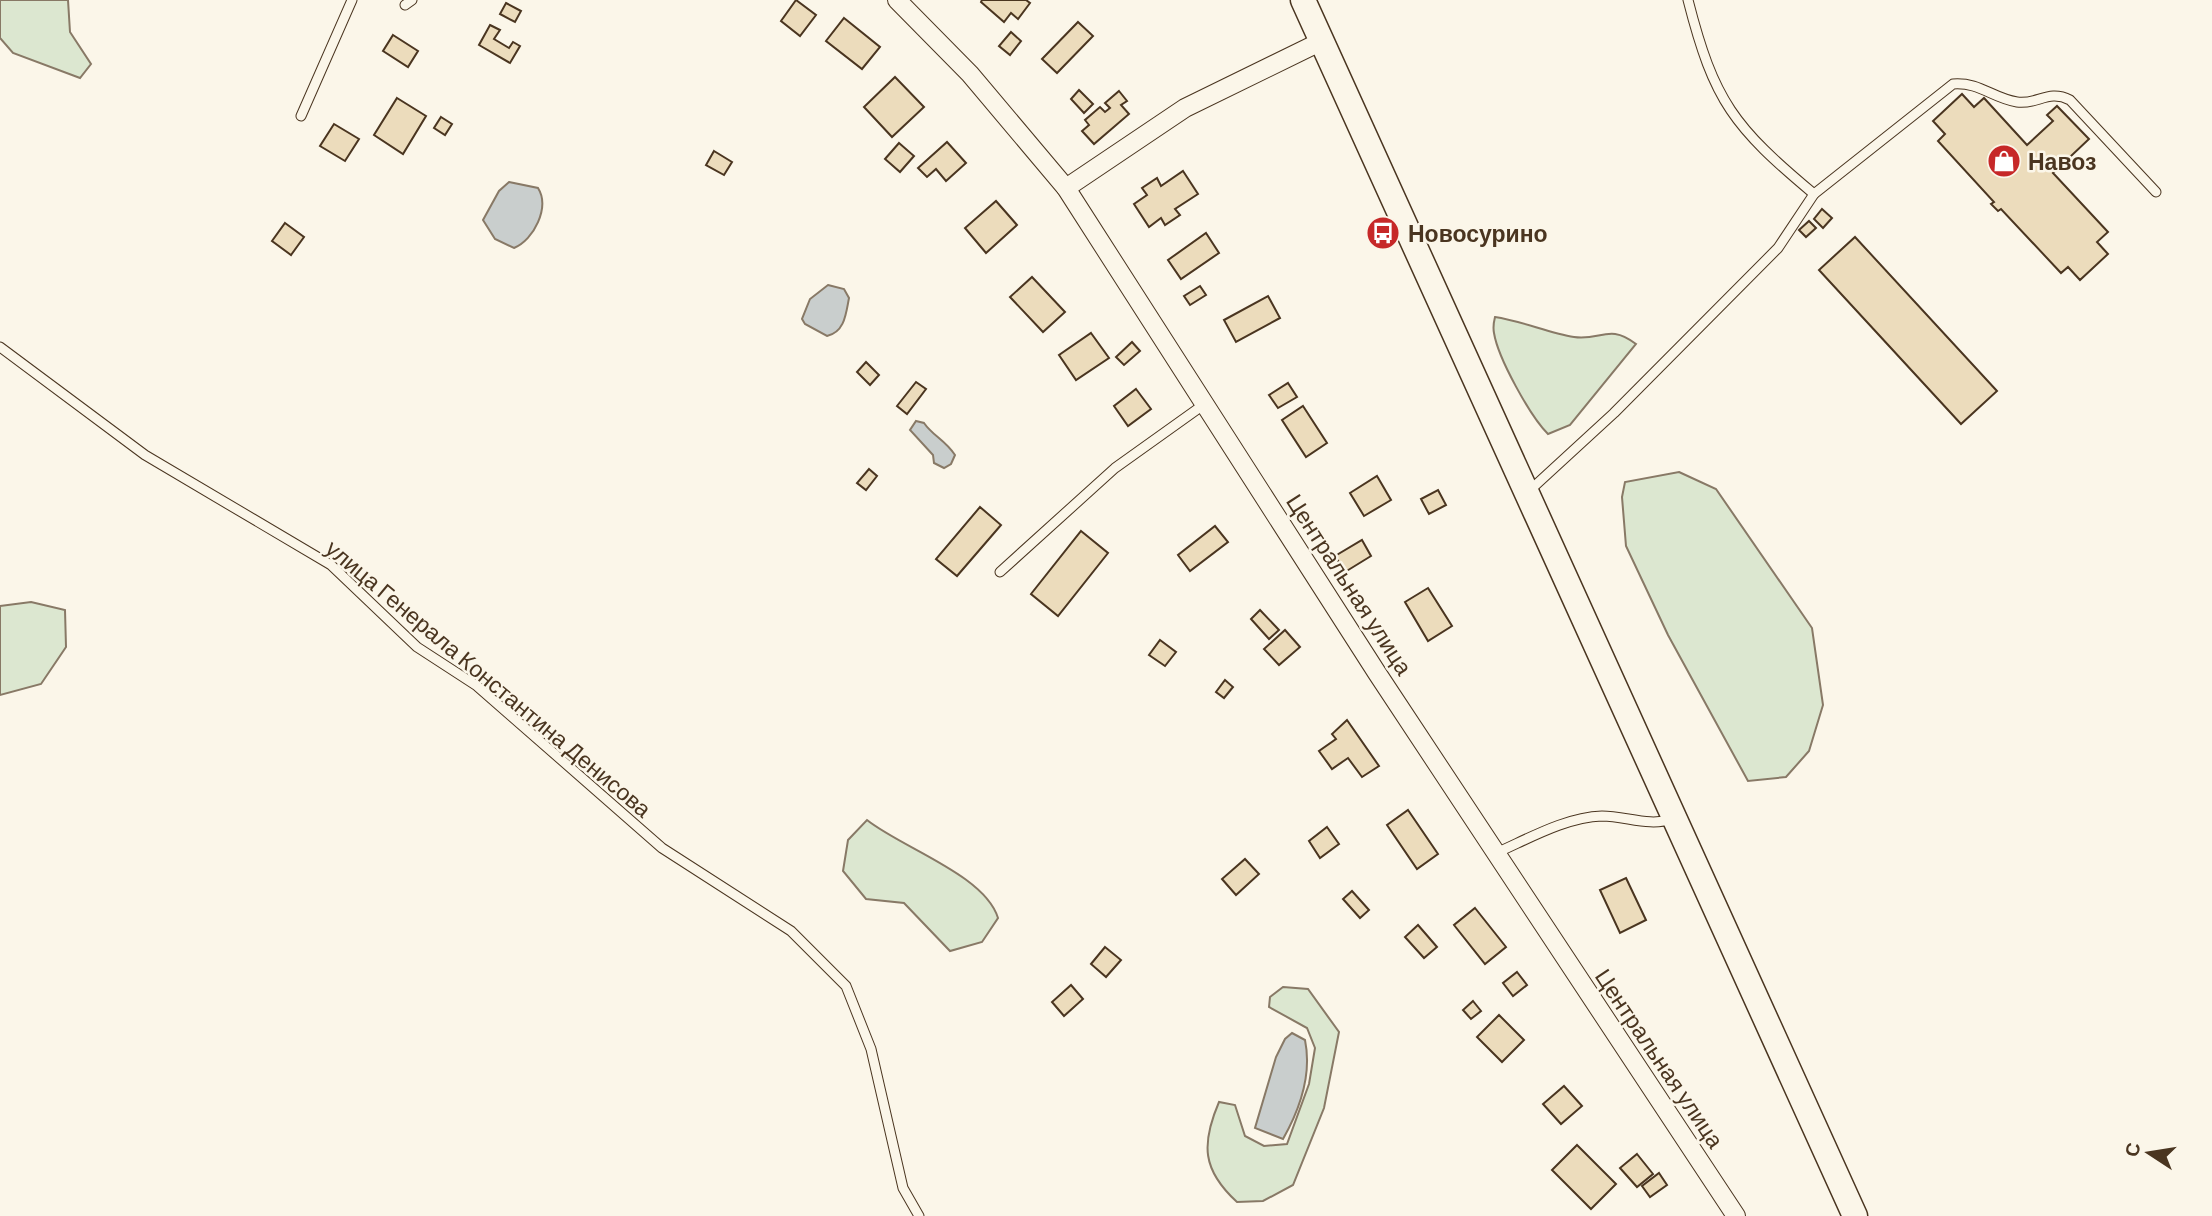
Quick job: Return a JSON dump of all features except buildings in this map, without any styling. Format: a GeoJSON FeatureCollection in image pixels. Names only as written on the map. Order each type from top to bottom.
{"type":"FeatureCollection","features":[{"type":"Feature","properties":{"kind":"main road"},"geometry":{"type":"LineString","coordinates":[[1303,0],[1855,1216]]}},
{"type":"Feature","properties":{"kind":"street","name":"Центральная улица"},"geometry":{"type":"LineString","coordinates":[[897,0],[970,74],[1066,188],[1496,853],[1736,1216]]}},
{"type":"Feature","properties":{"kind":"street"},"geometry":{"type":"LineString","coordinates":[[1066,188],[1185,108],[1322,41]]}},
{"type":"Feature","properties":{"kind":"lane"},"geometry":{"type":"LineString","coordinates":[[301,116],[352,0]]}},
{"type":"Feature","properties":{"kind":"lane"},"geometry":{"type":"LineString","coordinates":[[1688,0],[1702,56],[1731,115],[1762,150],[1814,194]]}},
{"type":"Feature","properties":{"kind":"lane"},"geometry":{"type":"LineString","coordinates":[[1528,492],[1614,413],[1778,248],[1814,194],[1953,84],[1969,83],[2018,102],[2057,93],[2070,100],[2156,192]]}},
{"type":"Feature","properties":{"kind":"lane","name":"улица Генерала Константина Денисова"},"geometry":{"type":"LineString","coordinates":[[0,347],[145,455],[331,565],[417,647],[477,687],[662,848],[791,931],[846,986],[871,1049],[903,1188],[919,1216]]}},
{"type":"Feature","properties":{"kind":"lane"},"geometry":{"type":"LineString","coordinates":[[1000,572],[1115,468],[1206,403]]}},
{"type":"Feature","properties":{"kind":"lane"},"geometry":{"type":"LineString","coordinates":[[1496,853],[1550,829],[1601,816],[1660,823],[1674,818]]}},
{"type":"Feature","properties":{"kind":"green space"},"geometry":{"type":"Polygon","coordinates":[[[0,0],[68,0],[70,32],[91,64],[80,78],[13,53],[0,38],[0,0]]]}},
{"type":"Feature","properties":{"kind":"green space"},"geometry":{"type":"Polygon","coordinates":[[[1495,317],[1574,337],[1619,335],[1636,344],[1570,425],[1548,434],[1508,371],[1494,333],[1495,317]]]}},
{"type":"Feature","properties":{"kind":"green space"},"geometry":{"type":"Polygon","coordinates":[[[1679,472],[1716,489],[1812,628],[1823,705],[1809,751],[1786,777],[1748,781],[1668,635],[1626,546],[1622,497],[1625,482],[1679,472]]]}},
{"type":"Feature","properties":{"kind":"green space"},"geometry":{"type":"Polygon","coordinates":[[[31,602],[65,610],[66,647],[41,684],[0,695],[0,606],[31,602]]]}},
{"type":"Feature","properties":{"kind":"green space"},"geometry":{"type":"Polygon","coordinates":[[[867,820],[941,863],[977,888],[998,918],[982,942],[950,951],[904,903],[866,899],[843,871],[848,840],[867,820]]]}},
{"type":"Feature","properties":{"kind":"green space"},"geometry":{"type":"Polygon","coordinates":[[[1283,987],[1308,989],[1339,1032],[1324,1108],[1293,1185],[1263,1201],[1237,1202],[1217,1179],[1208,1156],[1209,1131],[1219,1102],[1235,1105],[1245,1136],[1264,1146],[1287,1144],[1309,1084],[1315,1048],[1307,1028],[1269,1007],[1270,997],[1283,987]]]}},
{"type":"Feature","properties":{"kind":"shaded area"},"geometry":{"type":"Polygon","coordinates":[[[509,182],[538,188],[542,204],[534,231],[514,248],[495,239],[483,220],[499,191],[509,182]]]}},
{"type":"Feature","properties":{"kind":"shaded area"},"geometry":{"type":"Polygon","coordinates":[[[828,285],[844,289],[849,298],[841,326],[827,336],[805,324],[802,319],[810,299],[828,285]]]}},
{"type":"Feature","properties":{"kind":"shaded area"},"geometry":{"type":"Polygon","coordinates":[[[916,421],[924,423],[951,450],[955,455],[951,464],[944,468],[934,463],[933,455],[910,430],[916,421]]]}},
{"type":"Feature","properties":{"kind":"shaded area"},"geometry":{"type":"Polygon","coordinates":[[[1292,1033],[1305,1040],[1306,1078],[1295,1116],[1283,1139],[1255,1128],[1276,1057],[1285,1039],[1292,1033]]]}},
{"type":"Feature","properties":{"kind":"place","name":"Навоз"},"geometry":{"type":"Point","coordinates":[2004,161]}},
{"type":"Feature","properties":{"kind":"place","name":"Новосурино"},"geometry":{"type":"Point","coordinates":[1383,233]}}]}
